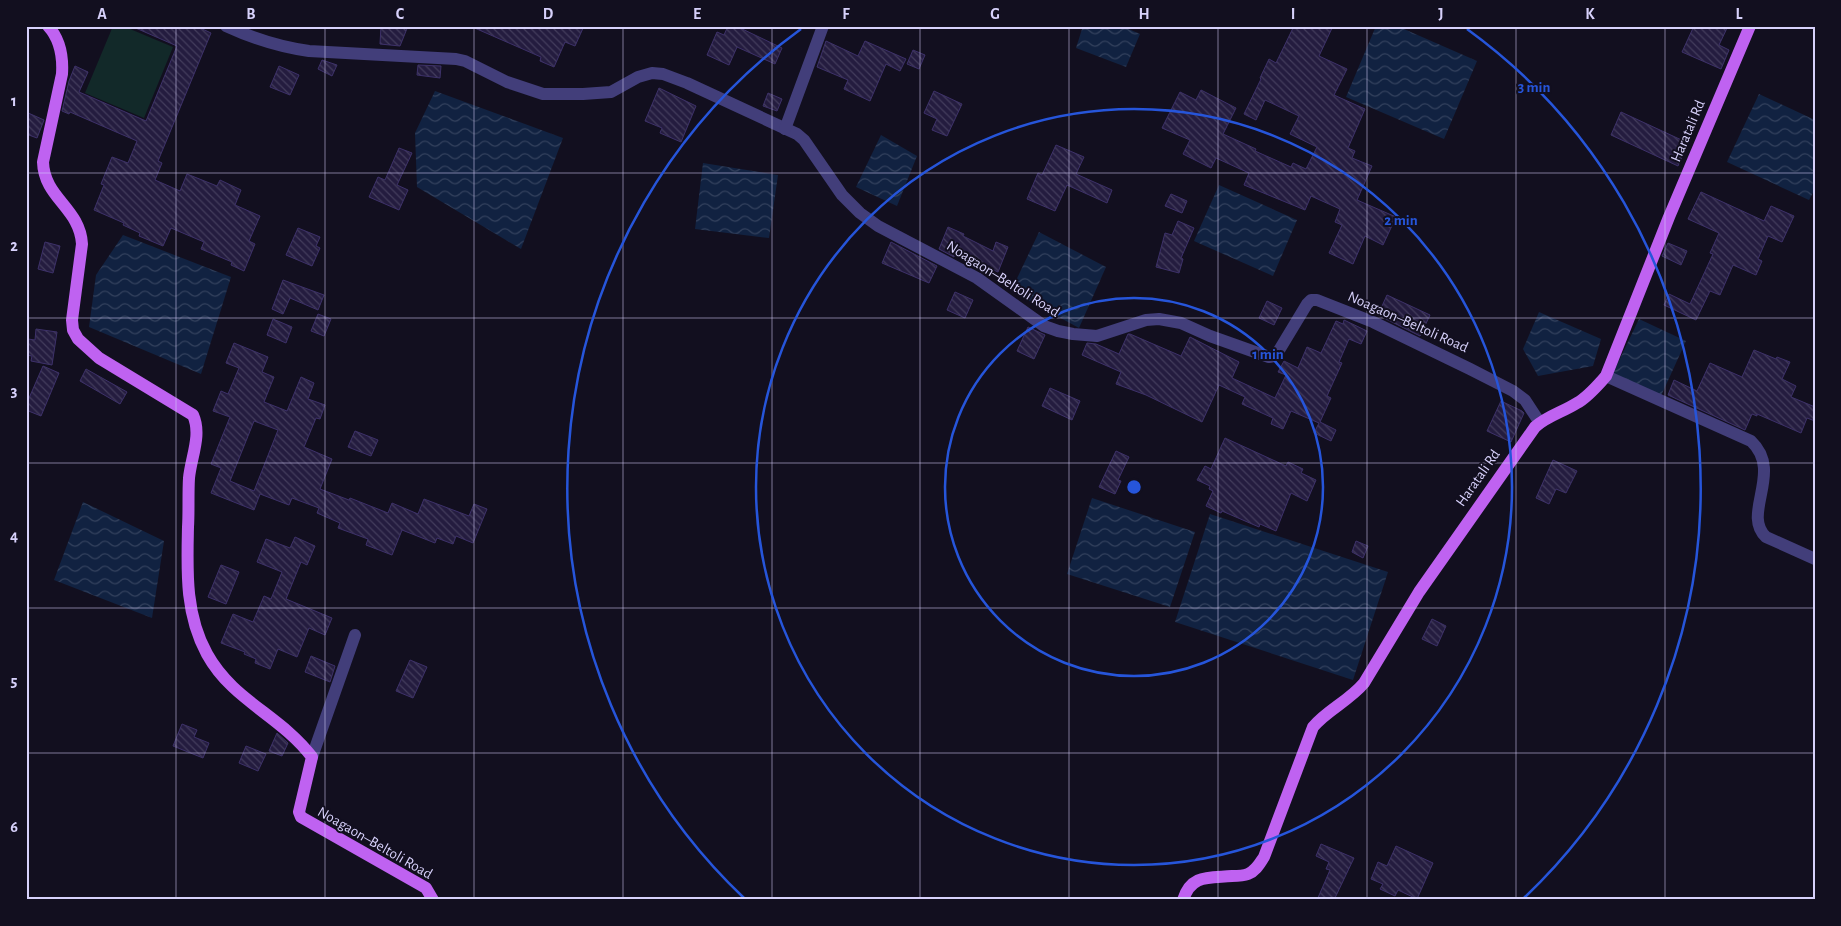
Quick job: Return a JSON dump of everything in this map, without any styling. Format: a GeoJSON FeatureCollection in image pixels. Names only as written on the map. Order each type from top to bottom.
{"type":"FeatureCollection","features":[{"type":"Feature","properties":{"kind":"main road"},"geometry":{"type":"LineString","coordinates":[[48,26],[60,49],[63,61],[62,74],[43,162],[44,173],[48,184],[77,223],[82,233],[72,320],[73,330],[78,339],[99,358],[194,415],[198,424],[190,478],[187,580],[194,627],[206,653],[220,676],[244,698],[301,742],[312,756]]}},
{"type":"Feature","properties":{"kind":"main road","name":"Haratali Rd"},"geometry":{"type":"LineString","coordinates":[[1183,900],[1186,891],[1193,882],[1200,879],[1246,876],[1254,871],[1268,848],[1312,727],[1356,692],[1364,683],[1419,592],[1525,440],[1540,422],[1578,403],[1606,376],[1669,217],[1750,26]]}},
{"type":"Feature","properties":{"kind":"main road","name":"Noagaon–Beltoli Road"},"geometry":{"type":"LineString","coordinates":[[312,756],[299,812],[301,817],[426,888],[433,900]]}},
{"type":"Feature","properties":{"kind":"street","name":"Noagaon–Beltoli Road"},"geometry":{"type":"LineString","coordinates":[[226,26],[244,34],[289,48],[309,51],[456,59],[465,61],[525,89],[544,94],[611,92],[638,77],[652,73],[663,74],[687,83],[785,129],[804,140],[842,195],[860,213],[878,226],[977,278],[1044,326],[1073,334],[1097,336],[1140,322],[1159,319],[1181,323],[1210,336],[1269,357],[1274,356],[1278,352],[1307,304],[1311,300],[1317,300],[1373,322],[1514,391],[1525,400],[1540,422]]}},
{"type":"Feature","properties":{"kind":"street"},"geometry":{"type":"LineString","coordinates":[[785,129],[823,26]]}},
{"type":"Feature","properties":{"kind":"street"},"geometry":{"type":"LineString","coordinates":[[1606,376],[1751,441],[1762,454],[1764,462],[1765,475],[1757,523],[1760,531],[1766,537],[1815,560]]}},
{"type":"Feature","properties":{"kind":"street"},"geometry":{"type":"LineString","coordinates":[[312,756],[355,635]]}},
{"type":"Feature","properties":{"kind":"green space"},"geometry":{"type":"Polygon","coordinates":[[[113,26],[123,26],[173,47],[144,118],[85,93],[113,26]]]}},
{"type":"Feature","properties":{"kind":"water"},"geometry":{"type":"Polygon","coordinates":[[[1083,26],[1122,26],[1140,34],[1126,67],[1076,48],[1083,26]]]}},
{"type":"Feature","properties":{"kind":"water"},"geometry":{"type":"Polygon","coordinates":[[[1376,26],[1397,26],[1477,61],[1444,139],[1346,97],[1376,26]]]}},
{"type":"Feature","properties":{"kind":"water"},"geometry":{"type":"Polygon","coordinates":[[[435,91],[563,138],[521,249],[417,187],[415,133],[435,91]]]}},
{"type":"Feature","properties":{"kind":"water"},"geometry":{"type":"Polygon","coordinates":[[[1759,94],[1815,120],[1815,189],[1809,200],[1727,162],[1759,94]]]}},
{"type":"Feature","properties":{"kind":"water"},"geometry":{"type":"Polygon","coordinates":[[[881,135],[917,156],[897,206],[856,187],[881,135]]]}},
{"type":"Feature","properties":{"kind":"water"},"geometry":{"type":"Polygon","coordinates":[[[703,163],[778,175],[769,238],[695,229],[703,163]]]}},
{"type":"Feature","properties":{"kind":"water"},"geometry":{"type":"Polygon","coordinates":[[[1219,185],[1297,220],[1273,276],[1194,241],[1219,185]]]}},
{"type":"Feature","properties":{"kind":"water"},"geometry":{"type":"Polygon","coordinates":[[[1039,232],[1106,267],[1079,328],[1011,291],[1039,232]]]}},
{"type":"Feature","properties":{"kind":"water"},"geometry":{"type":"Polygon","coordinates":[[[123,235],[231,277],[201,374],[89,327],[96,275],[123,235]]]}},
{"type":"Feature","properties":{"kind":"water"},"geometry":{"type":"Polygon","coordinates":[[[1539,312],[1601,339],[1593,366],[1538,376],[1523,349],[1539,312]]]}},
{"type":"Feature","properties":{"kind":"water"},"geometry":{"type":"Polygon","coordinates":[[[1639,319],[1686,341],[1661,396],[1613,373],[1639,319]]]}},
{"type":"Feature","properties":{"kind":"water"},"geometry":{"type":"Polygon","coordinates":[[[1092,498],[1195,532],[1170,607],[1067,574],[1092,498]]]}},
{"type":"Feature","properties":{"kind":"water"},"geometry":{"type":"Polygon","coordinates":[[[83,502],[164,541],[152,618],[54,580],[83,502]]]}},
{"type":"Feature","properties":{"kind":"water"},"geometry":{"type":"Polygon","coordinates":[[[1210,514],[1388,572],[1353,680],[1175,622],[1210,514]]]}},
{"type":"Feature","properties":{"kind":"building"},"geometry":{"type":"Polygon","coordinates":[[[131,26],[196,26],[211,33],[158,161],[162,163],[155,180],[180,191],[187,174],[217,186],[220,180],[241,190],[235,205],[260,216],[249,241],[255,244],[244,271],[231,265],[232,262],[201,249],[204,242],[171,228],[163,246],[139,236],[140,233],[123,225],[124,223],[94,210],[104,185],[101,184],[112,157],[128,163],[137,141],[70,112],[69,114],[62,111],[69,81],[75,66],[88,72],[79,92],[146,121],[177,46],[131,26]]]}},
{"type":"Feature","properties":{"kind":"building"},"geometry":{"type":"Polygon","coordinates":[[[381,26],[408,26],[400,46],[380,44],[381,26]]]}},
{"type":"Feature","properties":{"kind":"building"},"geometry":{"type":"Polygon","coordinates":[[[470,26],[584,26],[575,46],[565,42],[554,67],[540,61],[541,57],[470,26]]]}},
{"type":"Feature","properties":{"kind":"building"},"geometry":{"type":"Polygon","coordinates":[[[728,26],[736,26],[782,48],[775,64],[737,47],[729,65],[707,55],[717,32],[724,35],[728,26]]]}},
{"type":"Feature","properties":{"kind":"building"},"geometry":{"type":"Polygon","coordinates":[[[1294,26],[1333,26],[1319,56],[1347,69],[1334,95],[1365,109],[1348,148],[1355,151],[1352,158],[1372,166],[1357,200],[1396,217],[1383,245],[1365,236],[1353,264],[1329,253],[1342,225],[1335,222],[1340,209],[1311,196],[1305,210],[1244,185],[1249,173],[1216,158],[1211,168],[1183,154],[1190,140],[1162,128],[1180,92],[1196,100],[1201,90],[1236,108],[1223,134],[1291,167],[1293,163],[1306,169],[1317,147],[1290,134],[1299,116],[1265,100],[1256,120],[1244,114],[1269,59],[1276,63],[1294,26]]]}},
{"type":"Feature","properties":{"kind":"building"},"geometry":{"type":"Polygon","coordinates":[[[1694,26],[1728,26],[1719,45],[1729,50],[1721,69],[1682,52],[1694,26]]]}},
{"type":"Feature","properties":{"kind":"building"},"geometry":{"type":"Polygon","coordinates":[[[826,41],[858,56],[865,41],[906,59],[900,71],[886,64],[870,101],[844,89],[848,80],[817,67],[826,41]]]}},
{"type":"Feature","properties":{"kind":"building"},"geometry":{"type":"Polygon","coordinates":[[[913,50],[925,55],[919,69],[907,64],[913,50]]]}},
{"type":"Feature","properties":{"kind":"building"},"geometry":{"type":"Polygon","coordinates":[[[322,60],[337,65],[332,76],[318,69],[322,60]]]}},
{"type":"Feature","properties":{"kind":"building"},"geometry":{"type":"Polygon","coordinates":[[[418,65],[441,66],[440,78],[417,75],[418,65]]]}},
{"type":"Feature","properties":{"kind":"building"},"geometry":{"type":"Polygon","coordinates":[[[279,66],[299,75],[290,95],[270,87],[279,66]]]}},
{"type":"Feature","properties":{"kind":"building"},"geometry":{"type":"Polygon","coordinates":[[[659,88],[696,106],[681,142],[660,133],[662,128],[645,121],[659,88]]]}},
{"type":"Feature","properties":{"kind":"building"},"geometry":{"type":"Polygon","coordinates":[[[934,91],[962,104],[947,136],[932,130],[937,119],[924,113],[934,91]]]}},
{"type":"Feature","properties":{"kind":"building"},"geometry":{"type":"Polygon","coordinates":[[[768,93],[782,99],[777,111],[763,106],[768,93]]]}},
{"type":"Feature","properties":{"kind":"building"},"geometry":{"type":"Polygon","coordinates":[[[26,112],[44,120],[37,138],[26,134],[26,112]]]}},
{"type":"Feature","properties":{"kind":"building"},"geometry":{"type":"Polygon","coordinates":[[[1621,112],[1688,143],[1678,166],[1611,135],[1621,112]]]}},
{"type":"Feature","properties":{"kind":"building"},"geometry":{"type":"Polygon","coordinates":[[[1056,145],[1084,157],[1076,174],[1112,190],[1107,203],[1067,185],[1055,211],[1027,199],[1038,173],[1042,175],[1056,145]]]}},
{"type":"Feature","properties":{"kind":"building"},"geometry":{"type":"Polygon","coordinates":[[[399,148],[412,153],[397,185],[408,190],[399,210],[369,197],[378,177],[385,180],[399,148]]]}},
{"type":"Feature","properties":{"kind":"building"},"geometry":{"type":"Polygon","coordinates":[[[1701,192],[1764,221],[1771,206],[1794,216],[1782,242],[1768,236],[1758,259],[1762,261],[1756,275],[1733,265],[1720,295],[1710,291],[1696,320],[1664,305],[1669,294],[1690,304],[1713,254],[1710,253],[1719,233],[1688,219],[1701,192]]]}},
{"type":"Feature","properties":{"kind":"building"},"geometry":{"type":"Polygon","coordinates":[[[1171,194],[1187,201],[1182,213],[1165,206],[1171,194]]]}},
{"type":"Feature","properties":{"kind":"building"},"geometry":{"type":"Polygon","coordinates":[[[1178,221],[1194,228],[1181,258],[1183,259],[1179,273],[1156,267],[1165,233],[1172,235],[1178,221]]]}},
{"type":"Feature","properties":{"kind":"building"},"geometry":{"type":"Polygon","coordinates":[[[948,227],[993,251],[996,242],[1008,247],[998,272],[956,253],[954,257],[939,249],[948,227]]]}},
{"type":"Feature","properties":{"kind":"building"},"geometry":{"type":"Polygon","coordinates":[[[298,228],[320,237],[316,246],[320,248],[312,266],[286,255],[298,228]]]}},
{"type":"Feature","properties":{"kind":"building"},"geometry":{"type":"Polygon","coordinates":[[[45,242],[60,246],[53,273],[38,269],[45,242]]]}},
{"type":"Feature","properties":{"kind":"building"},"geometry":{"type":"Polygon","coordinates":[[[891,242],[937,266],[929,283],[882,263],[891,242]]]}},
{"type":"Feature","properties":{"kind":"building"},"geometry":{"type":"Polygon","coordinates":[[[1668,243],[1687,251],[1681,265],[1662,256],[1668,243]]]}},
{"type":"Feature","properties":{"kind":"building"},"geometry":{"type":"Polygon","coordinates":[[[283,280],[324,295],[318,310],[290,298],[283,314],[272,309],[283,280]]]}},
{"type":"Feature","properties":{"kind":"building"},"geometry":{"type":"Polygon","coordinates":[[[955,292],[973,300],[965,318],[947,310],[955,292]]]}},
{"type":"Feature","properties":{"kind":"building"},"geometry":{"type":"Polygon","coordinates":[[[1387,295],[1430,315],[1420,336],[1378,315],[1387,295]]]}},
{"type":"Feature","properties":{"kind":"building"},"geometry":{"type":"Polygon","coordinates":[[[1267,301],[1282,308],[1274,325],[1259,318],[1267,301]]]}},
{"type":"Feature","properties":{"kind":"building"},"geometry":{"type":"Polygon","coordinates":[[[318,314],[331,319],[324,336],[311,331],[318,314]]]}},
{"type":"Feature","properties":{"kind":"building"},"geometry":{"type":"Polygon","coordinates":[[[273,319],[292,327],[286,343],[267,335],[273,319]]]}},
{"type":"Feature","properties":{"kind":"building"},"geometry":{"type":"Polygon","coordinates":[[[1344,320],[1367,331],[1361,344],[1349,339],[1339,362],[1342,363],[1327,396],[1331,398],[1320,422],[1336,430],[1331,441],[1314,433],[1319,423],[1291,411],[1283,429],[1271,424],[1273,418],[1242,404],[1245,397],[1219,385],[1202,422],[1146,395],[1116,384],[1121,372],[1082,355],[1087,343],[1096,344],[1119,354],[1128,334],[1130,334],[1181,356],[1190,337],[1239,362],[1232,378],[1275,398],[1286,375],[1278,372],[1284,361],[1298,368],[1307,347],[1321,353],[1336,321],[1343,324],[1344,320]]]}},
{"type":"Feature","properties":{"kind":"building"},"geometry":{"type":"Polygon","coordinates":[[[1028,327],[1045,335],[1034,359],[1017,351],[1028,327]]]}},
{"type":"Feature","properties":{"kind":"building"},"geometry":{"type":"Polygon","coordinates":[[[36,329],[57,332],[52,365],[31,361],[32,356],[26,355],[28,339],[35,340],[36,329]]]}},
{"type":"Feature","properties":{"kind":"building"},"geometry":{"type":"Polygon","coordinates":[[[234,343],[268,357],[262,372],[274,377],[264,402],[287,411],[301,377],[314,383],[308,399],[325,405],[320,419],[316,418],[304,447],[332,459],[320,489],[388,513],[392,503],[418,514],[424,499],[469,516],[474,504],[487,509],[473,543],[456,536],[453,544],[437,538],[435,543],[402,530],[392,555],[366,545],[368,539],[338,528],[340,523],[317,513],[319,508],[292,498],[289,505],[260,494],[254,510],[211,493],[221,468],[211,464],[230,417],[213,411],[221,391],[228,394],[239,368],[226,363],[234,343]],[[254,421],[230,481],[254,491],[278,430],[254,421]]]}},
{"type":"Feature","properties":{"kind":"building"},"geometry":{"type":"Polygon","coordinates":[[[1754,350],[1776,359],[1777,357],[1790,362],[1782,379],[1796,386],[1791,397],[1815,407],[1815,421],[1807,418],[1801,433],[1757,414],[1757,416],[1752,414],[1745,430],[1668,395],[1674,380],[1697,391],[1710,363],[1742,377],[1754,350]]]}},
{"type":"Feature","properties":{"kind":"building"},"geometry":{"type":"Polygon","coordinates":[[[43,366],[59,373],[41,416],[26,410],[26,405],[43,366]]]}},
{"type":"Feature","properties":{"kind":"building"},"geometry":{"type":"Polygon","coordinates":[[[86,369],[127,392],[120,404],[80,381],[86,369]]]}},
{"type":"Feature","properties":{"kind":"building"},"geometry":{"type":"Polygon","coordinates":[[[1050,388],[1080,401],[1072,420],[1042,406],[1050,388]]]}},
{"type":"Feature","properties":{"kind":"building"},"geometry":{"type":"Polygon","coordinates":[[[1501,401],[1524,413],[1511,442],[1487,431],[1501,401]]]}},
{"type":"Feature","properties":{"kind":"building"},"geometry":{"type":"Polygon","coordinates":[[[355,431],[378,440],[371,456],[348,447],[355,431]]]}},
{"type":"Feature","properties":{"kind":"building"},"geometry":{"type":"Polygon","coordinates":[[[1225,438],[1286,466],[1288,462],[1303,469],[1301,473],[1316,480],[1307,501],[1291,493],[1276,531],[1260,524],[1259,527],[1206,506],[1213,491],[1209,489],[1210,486],[1197,480],[1205,466],[1211,469],[1225,438]]]}},
{"type":"Feature","properties":{"kind":"building"},"geometry":{"type":"Polygon","coordinates":[[[1116,451],[1129,457],[1118,480],[1121,481],[1115,494],[1099,487],[1116,451]]]}},
{"type":"Feature","properties":{"kind":"building"},"geometry":{"type":"Polygon","coordinates":[[[1553,460],[1577,471],[1566,493],[1556,489],[1549,504],[1536,498],[1553,460]]]}},
{"type":"Feature","properties":{"kind":"building"},"geometry":{"type":"Polygon","coordinates":[[[295,537],[315,546],[307,565],[301,562],[286,599],[332,618],[325,635],[309,628],[297,657],[278,649],[270,669],[255,663],[256,659],[244,654],[245,652],[221,643],[233,614],[253,622],[264,596],[271,599],[282,572],[257,562],[266,539],[290,548],[295,537]]]}},
{"type":"Feature","properties":{"kind":"building"},"geometry":{"type":"Polygon","coordinates":[[[1356,541],[1368,546],[1363,558],[1352,552],[1356,541]]]}},
{"type":"Feature","properties":{"kind":"building"},"geometry":{"type":"Polygon","coordinates":[[[221,565],[239,572],[226,604],[208,597],[221,565]]]}},
{"type":"Feature","properties":{"kind":"building"},"geometry":{"type":"Polygon","coordinates":[[[1432,619],[1446,626],[1437,646],[1422,639],[1432,619]]]}},
{"type":"Feature","properties":{"kind":"building"},"geometry":{"type":"Polygon","coordinates":[[[311,656],[335,666],[330,682],[305,672],[311,656]]]}},
{"type":"Feature","properties":{"kind":"building"},"geometry":{"type":"Polygon","coordinates":[[[410,660],[427,667],[413,698],[396,691],[410,660]]]}},
{"type":"Feature","properties":{"kind":"building"},"geometry":{"type":"Polygon","coordinates":[[[182,724],[197,730],[194,737],[209,743],[203,758],[173,746],[182,724]]]}},
{"type":"Feature","properties":{"kind":"building"},"geometry":{"type":"Polygon","coordinates":[[[277,733],[288,743],[282,756],[269,751],[277,733]]]}},
{"type":"Feature","properties":{"kind":"building"},"geometry":{"type":"Polygon","coordinates":[[[246,746],[266,754],[258,771],[239,763],[246,746]]]}},
{"type":"Feature","properties":{"kind":"building"},"geometry":{"type":"Polygon","coordinates":[[[1321,844],[1354,858],[1334,900],[1317,900],[1330,870],[1326,869],[1329,862],[1316,856],[1321,844]]]}},
{"type":"Feature","properties":{"kind":"building"},"geometry":{"type":"Polygon","coordinates":[[[1396,846],[1433,863],[1417,899],[1398,890],[1395,896],[1380,889],[1383,884],[1371,879],[1378,862],[1387,866],[1396,846]]]}}]}
